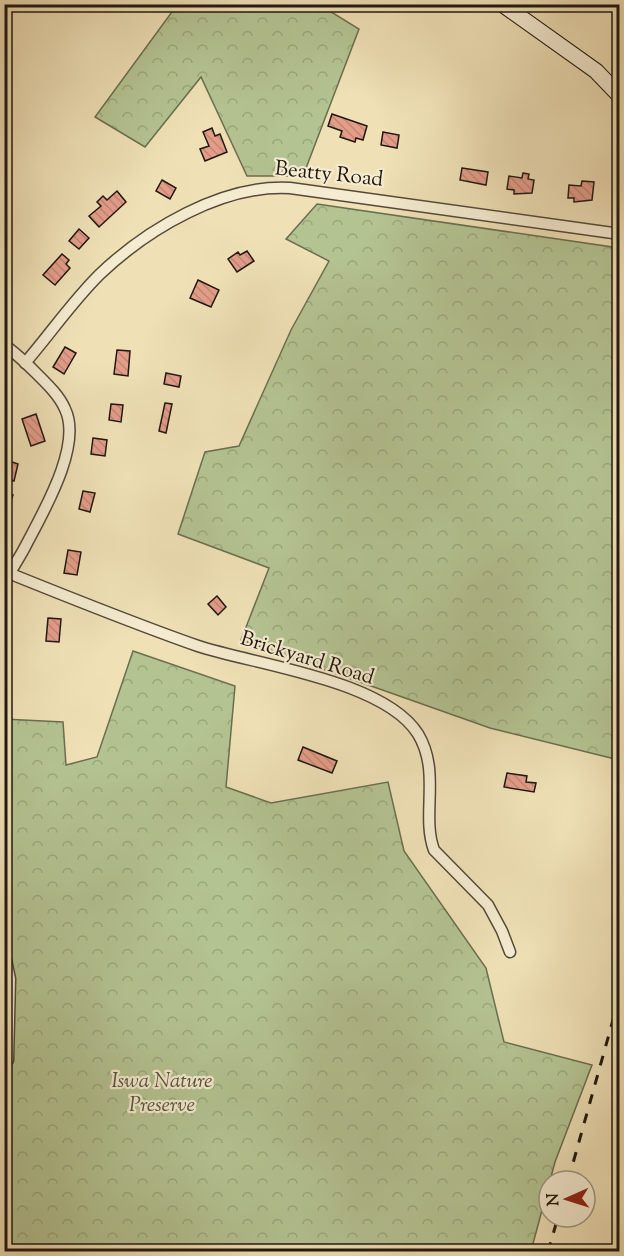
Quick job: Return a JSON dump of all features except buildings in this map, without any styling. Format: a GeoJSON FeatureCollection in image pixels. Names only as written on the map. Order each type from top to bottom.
{"type":"FeatureCollection","features":[{"type":"Feature","properties":{"kind":"street"},"geometry":{"type":"LineString","coordinates":[[502,4],[596,71],[620,96]]}},
{"type":"Feature","properties":{"kind":"street","name":"Beatty Road"},"geometry":{"type":"LineString","coordinates":[[25,363],[75,302],[109,267],[148,238],[194,211],[229,194],[248,189],[275,187],[300,189],[620,234]]}},
{"type":"Feature","properties":{"kind":"street","name":"Brickyard Road"},"geometry":{"type":"LineString","coordinates":[[4,345],[25,363],[65,408],[68,444],[60,473],[8,578],[201,647],[342,686],[377,701],[401,716],[416,731],[424,746],[431,781],[431,838],[434,850],[488,905],[510,952]]}},
{"type":"Feature","properties":{"kind":"street"},"geometry":{"type":"LineString","coordinates":[[4,950],[10,979],[8,1060]]}},
{"type":"Feature","properties":{"kind":"green space"},"geometry":{"type":"Polygon","coordinates":[[[177,5],[320,5],[359,29],[303,176],[247,176],[201,77],[145,147],[95,117],[177,5]]]}},
{"type":"Feature","properties":{"kind":"green space"},"geometry":{"type":"Polygon","coordinates":[[[317,204],[619,248],[619,760],[490,728],[241,640],[269,568],[178,534],[205,452],[239,446],[291,330],[329,261],[286,239],[317,204]]]}},
{"type":"Feature","properties":{"kind":"green space","name":"Iswa Nature Preserve"},"geometry":{"type":"Polygon","coordinates":[[[133,651],[235,686],[226,787],[271,803],[388,782],[404,851],[486,968],[504,1042],[592,1065],[553,1169],[537,1169],[537,1229],[531,1251],[5,1251],[4,719],[63,722],[66,765],[97,757],[133,651]]]}},
{"type":"Feature","properties":{"kind":"railway"},"geometry":{"type":"LineString","coordinates":[[571,1169],[620,995]]}},
{"type":"Feature","properties":{"kind":"railway"},"geometry":{"type":"LineString","coordinates":[[548,1252],[555,1229]]}}]}
